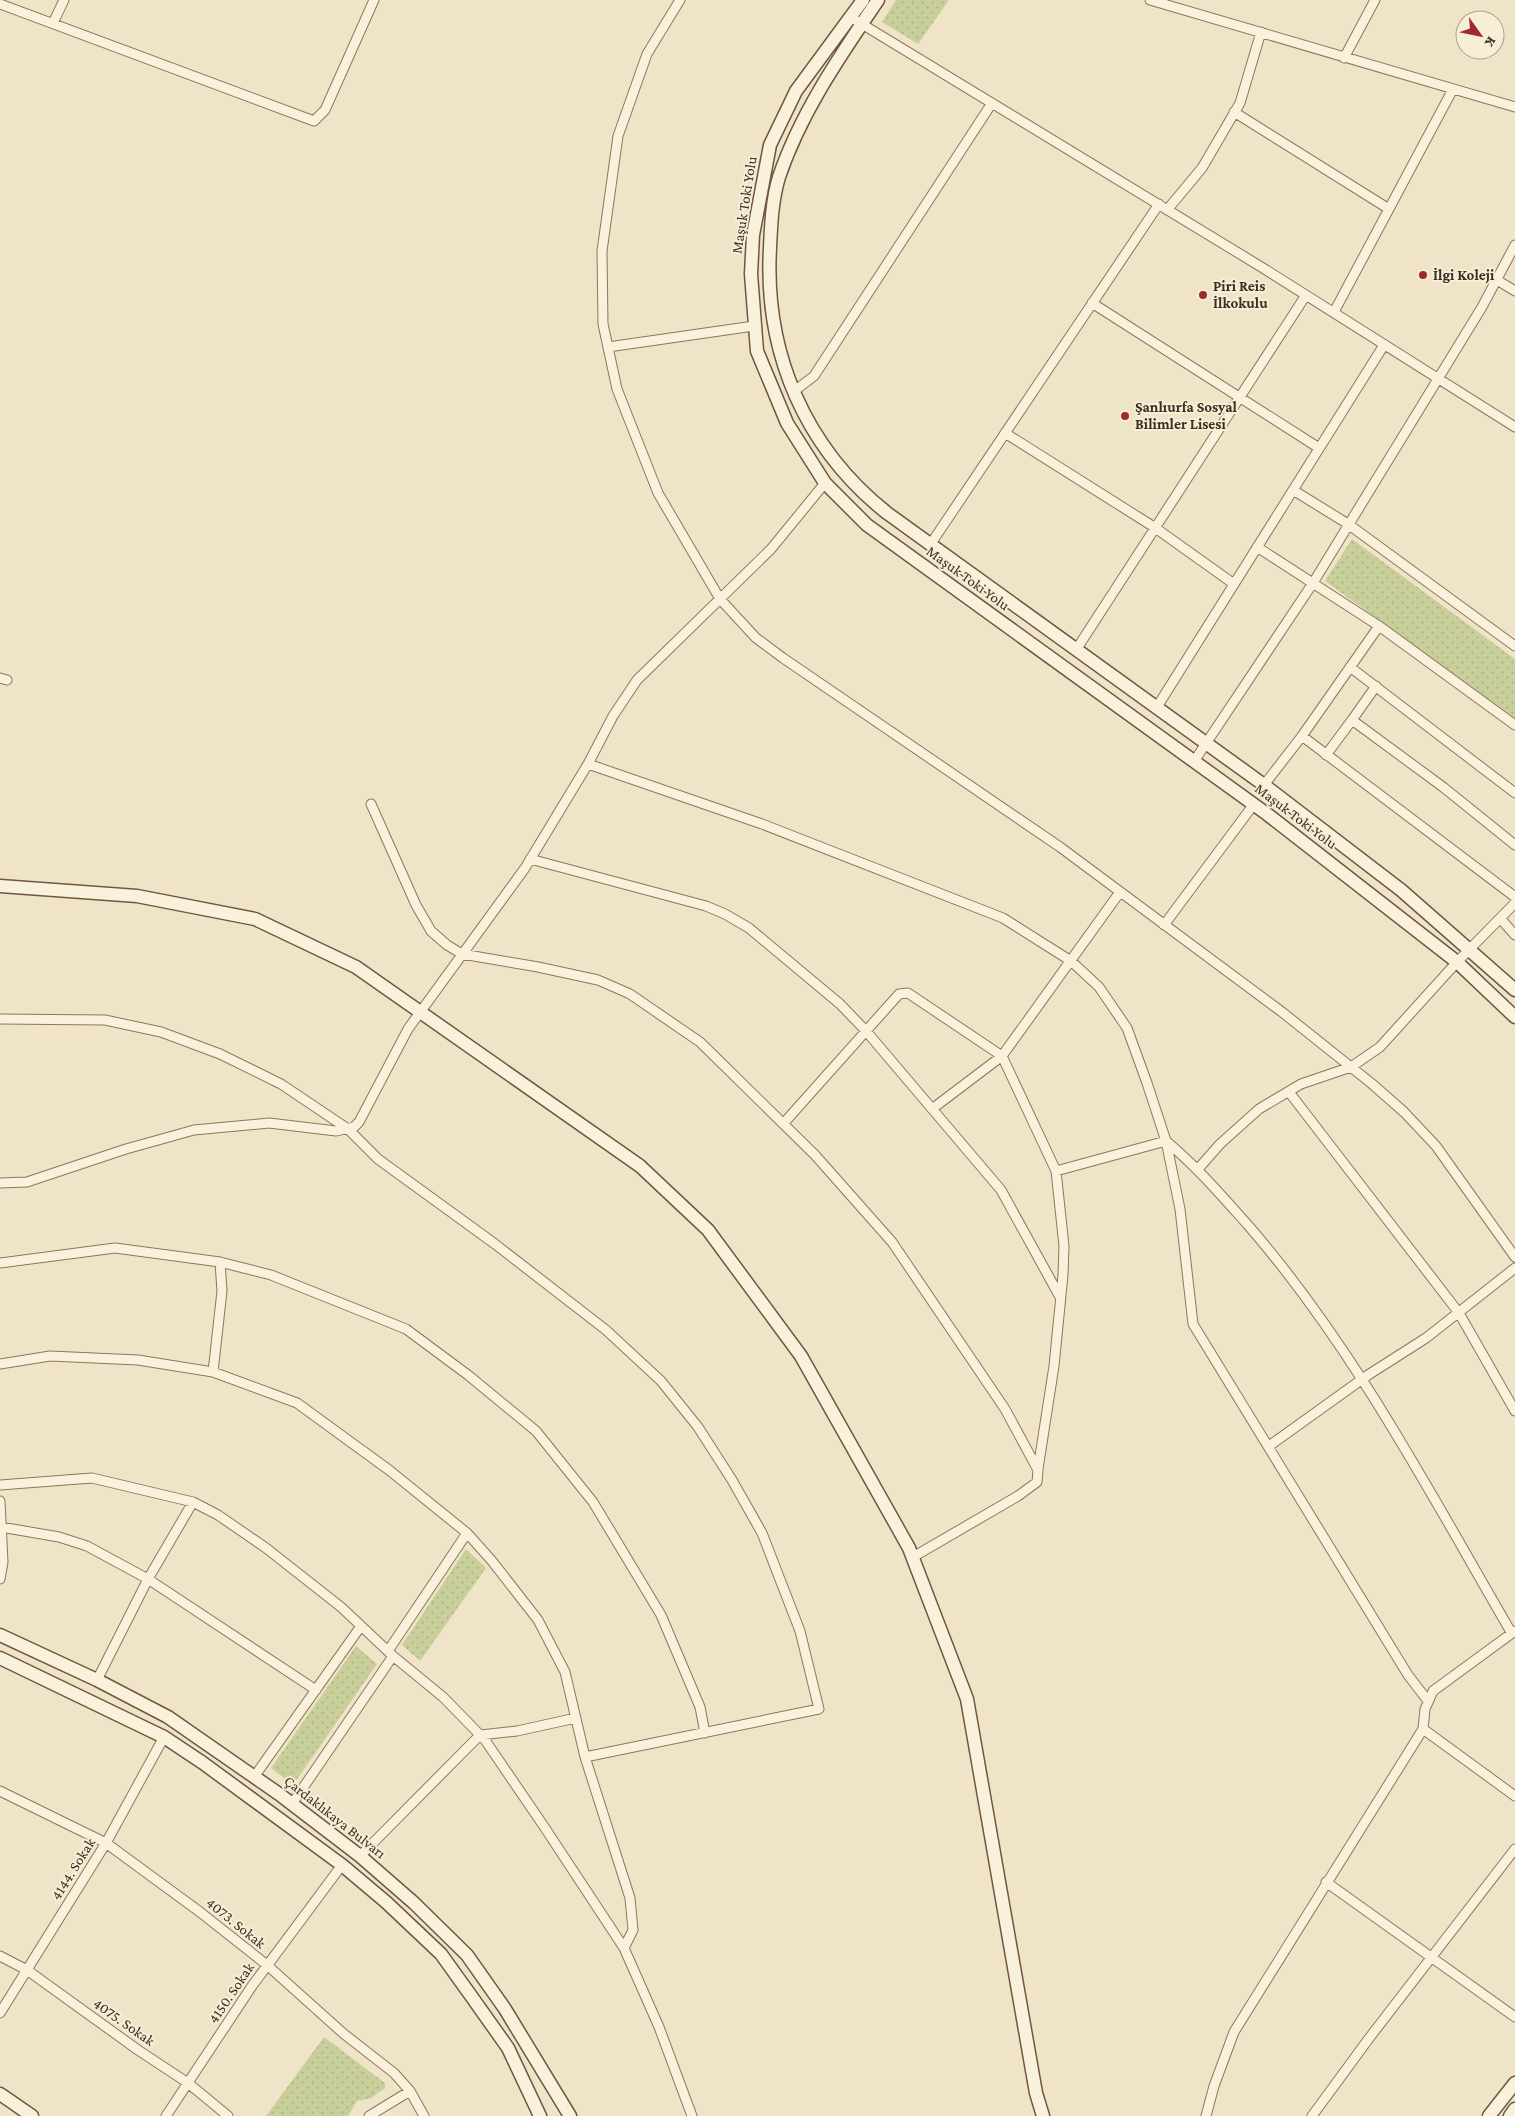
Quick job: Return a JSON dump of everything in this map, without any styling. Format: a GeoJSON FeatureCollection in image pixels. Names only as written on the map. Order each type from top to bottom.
{"type":"FeatureCollection","features":[{"type":"Feature","properties":{"kind":"main road","name":"Maşuk Toki Yolu"},"geometry":{"type":"LineString","coordinates":[[863,0],[857,21],[796,91],[770,144],[753,235],[751,274],[757,351],[787,423],[826,483],[867,525],[1254,804],[1456,962],[1515,1017]]}},
{"type":"Feature","properties":{"kind":"main road"},"geometry":{"type":"LineString","coordinates":[[878,0],[857,21],[804,116],[779,178],[771,221],[768,281],[775,333],[793,392],[816,437],[865,496],[930,545],[1264,785],[1401,890],[1470,948],[1515,990]]}},
{"type":"Feature","properties":{"kind":"main road"},"geometry":{"type":"LineString","coordinates":[[0,886],[137,896],[255,919],[356,967],[640,1166],[708,1230],[800,1356],[912,1557],[967,1699],[1036,2093],[1043,2116]]}},
{"type":"Feature","properties":{"kind":"main road","name":"Çardaklıkaya Bulvarı"},"geometry":{"type":"LineString","coordinates":[[0,1635],[97,1680],[168,1717],[292,1804],[360,1856],[414,1903],[467,1955],[505,2009],[570,2116]]}},
{"type":"Feature","properties":{"kind":"main road"},"geometry":{"type":"LineString","coordinates":[[0,1658],[164,1737],[203,1762],[342,1865],[386,1902],[441,1954],[508,2048],[540,2116]]}},
{"type":"Feature","properties":{"kind":"main road"},"geometry":{"type":"LineString","coordinates":[[1489,2116],[1515,2083]]}},
{"type":"Feature","properties":{"kind":"main road"},"geometry":{"type":"LineString","coordinates":[[0,2094],[32,2116]]}},
{"type":"Feature","properties":{"kind":"main road"},"geometry":{"type":"LineString","coordinates":[[1510,2116],[1515,2109]]}},
{"type":"Feature","properties":{"kind":"street"},"geometry":{"type":"LineString","coordinates":[[52,23],[64,0]]}},
{"type":"Feature","properties":{"kind":"street"},"geometry":{"type":"LineString","coordinates":[[0,4],[314,121],[325,110],[374,0]]}},
{"type":"Feature","properties":{"kind":"street"},"geometry":{"type":"LineString","coordinates":[[680,0],[647,54],[618,136],[602,251],[603,324],[617,389],[658,493],[720,599],[756,638],[782,658],[1060,847],[1282,1012],[1351,1067],[1404,1112],[1436,1146],[1515,1257]]}},
{"type":"Feature","properties":{"kind":"street"},"geometry":{"type":"LineString","coordinates":[[1344,58],[1375,0]]}},
{"type":"Feature","properties":{"kind":"street"},"geometry":{"type":"LineString","coordinates":[[1155,1],[1515,107]]}},
{"type":"Feature","properties":{"kind":"street"},"geometry":{"type":"LineString","coordinates":[[857,21],[1159,204],[1515,427]]}},
{"type":"Feature","properties":{"kind":"street"},"geometry":{"type":"LineString","coordinates":[[1167,210],[1202,168],[1240,103],[1261,32]]}},
{"type":"Feature","properties":{"kind":"street"},"geometry":{"type":"LineString","coordinates":[[1334,312],[1454,89]]}},
{"type":"Feature","properties":{"kind":"street"},"geometry":{"type":"LineString","coordinates":[[793,392],[814,376],[992,103]]}},
{"type":"Feature","properties":{"kind":"street"},"geometry":{"type":"LineString","coordinates":[[1234,112],[1389,209]]}},
{"type":"Feature","properties":{"kind":"street"},"geometry":{"type":"LineString","coordinates":[[930,545],[1159,204]]}},
{"type":"Feature","properties":{"kind":"street"},"geometry":{"type":"LineString","coordinates":[[1195,760],[1313,584],[1497,280],[1515,245]]}},
{"type":"Feature","properties":{"kind":"street"},"geometry":{"type":"LineString","coordinates":[[1497,280],[1515,291]]}},
{"type":"Feature","properties":{"kind":"street"},"geometry":{"type":"LineString","coordinates":[[1076,650],[1306,295]]}},
{"type":"Feature","properties":{"kind":"street"},"geometry":{"type":"LineString","coordinates":[[1092,303],[1319,448]]}},
{"type":"Feature","properties":{"kind":"street"},"geometry":{"type":"LineString","coordinates":[[608,347],[754,326]]}},
{"type":"Feature","properties":{"kind":"street"},"geometry":{"type":"LineString","coordinates":[[1157,707],[1384,345]]}},
{"type":"Feature","properties":{"kind":"street"},"geometry":{"type":"LineString","coordinates":[[1005,433],[1154,527],[1234,584]]}},
{"type":"Feature","properties":{"kind":"street"},"geometry":{"type":"LineString","coordinates":[[0,1183],[27,1182],[194,1130],[269,1123],[324,1130],[348,1129],[360,1122],[408,1029],[530,859],[588,764],[612,716],[637,680],[771,549],[826,483]]}},
{"type":"Feature","properties":{"kind":"street"},"geometry":{"type":"LineString","coordinates":[[1292,490],[1348,524],[1515,646]]}},
{"type":"Feature","properties":{"kind":"street"},"geometry":{"type":"LineString","coordinates":[[1257,547],[1379,626],[1515,724]]}},
{"type":"Feature","properties":{"kind":"street"},"geometry":{"type":"LineString","coordinates":[[1264,785],[1302,736],[1379,626]]}},
{"type":"Feature","properties":{"kind":"street"},"geometry":{"type":"LineString","coordinates":[[1350,667],[1515,792]]}},
{"type":"Feature","properties":{"kind":"street"},"geometry":{"type":"LineString","coordinates":[[1326,755],[1376,686]]}},
{"type":"Feature","properties":{"kind":"street"},"geometry":{"type":"LineString","coordinates":[[1352,720],[1443,787],[1515,845]]}},
{"type":"Feature","properties":{"kind":"street"},"geometry":{"type":"LineString","coordinates":[[1302,736],[1515,897]]}},
{"type":"Feature","properties":{"kind":"street"},"geometry":{"type":"LineString","coordinates":[[588,764],[762,824],[1003,918],[1071,961],[1099,987],[1127,1028],[1166,1141],[1180,1209],[1193,1324],[1408,1675],[1428,1701]]}},
{"type":"Feature","properties":{"kind":"street"},"geometry":{"type":"LineString","coordinates":[[371,804],[416,905],[431,931],[447,945],[462,954],[538,967],[598,980],[630,994],[700,1042],[815,1155],[892,1242],[1005,1409],[1038,1470]]}},
{"type":"Feature","properties":{"kind":"street"},"geometry":{"type":"LineString","coordinates":[[1164,925],[1254,804]]}},
{"type":"Feature","properties":{"kind":"street"},"geometry":{"type":"LineString","coordinates":[[530,859],[706,906],[726,914],[749,928],[840,1004],[866,1031],[1001,1190],[1060,1297]]}},
{"type":"Feature","properties":{"kind":"street"},"geometry":{"type":"LineString","coordinates":[[932,1109],[1002,1056],[1120,892]]}},
{"type":"Feature","properties":{"kind":"street"},"geometry":{"type":"LineString","coordinates":[[1198,1169],[1220,1144],[1259,1109],[1301,1084],[1351,1067],[1380,1048],[1456,962],[1515,903]]}},
{"type":"Feature","properties":{"kind":"street"},"geometry":{"type":"LineString","coordinates":[[1500,918],[1515,936]]}},
{"type":"Feature","properties":{"kind":"street"},"geometry":{"type":"LineString","coordinates":[[783,1124],[899,994],[908,993],[1002,1056],[1056,1171],[1064,1246],[1054,1366],[1037,1482],[1018,1496],[912,1557]]}},
{"type":"Feature","properties":{"kind":"street"},"geometry":{"type":"LineString","coordinates":[[0,1019],[105,1020],[161,1032],[220,1054],[281,1084],[348,1129],[378,1159],[495,1244],[606,1330],[661,1380],[698,1427],[732,1480],[762,1533],[800,1631],[819,1709],[584,1757]]}},
{"type":"Feature","properties":{"kind":"street"},"geometry":{"type":"LineString","coordinates":[[1289,1092],[1459,1313],[1515,1411]]}},
{"type":"Feature","properties":{"kind":"street"},"geometry":{"type":"LineString","coordinates":[[1166,1141],[1198,1169],[1283,1265],[1364,1378],[1513,1631],[1433,1691],[1425,1709],[1423,1729],[1234,2032],[1214,2086],[1206,2116]]}},
{"type":"Feature","properties":{"kind":"street"},"geometry":{"type":"LineString","coordinates":[[1056,1171],[1166,1141]]}},
{"type":"Feature","properties":{"kind":"street"},"geometry":{"type":"LineString","coordinates":[[0,1263],[115,1248],[220,1262],[271,1275],[406,1329],[468,1375],[536,1431],[594,1502],[661,1616],[700,1707],[704,1733]]}},
{"type":"Feature","properties":{"kind":"street"},"geometry":{"type":"LineString","coordinates":[[213,1372],[222,1290],[220,1262]]}},
{"type":"Feature","properties":{"kind":"street"},"geometry":{"type":"LineString","coordinates":[[1269,1446],[1364,1378],[1426,1338],[1515,1268]]}},
{"type":"Feature","properties":{"kind":"street"},"geometry":{"type":"LineString","coordinates":[[0,1364],[50,1356],[138,1360],[213,1372],[297,1403],[389,1470],[467,1534],[492,1561],[538,1620],[566,1672],[584,1757],[630,1898],[634,1930],[624,1948]]}},
{"type":"Feature","properties":{"kind":"street"},"geometry":{"type":"LineString","coordinates":[[0,1485],[92,1478],[193,1502],[218,1515],[266,1548],[340,1607],[390,1653],[443,1697],[480,1735],[545,1828],[624,1948],[659,2027],[692,2116]]}},
{"type":"Feature","properties":{"kind":"street"},"geometry":{"type":"LineString","coordinates":[[0,1501],[4,1562],[0,1579]]}},
{"type":"Feature","properties":{"kind":"street"},"geometry":{"type":"LineString","coordinates":[[97,1680],[148,1579],[193,1502]]}},
{"type":"Feature","properties":{"kind":"street"},"geometry":{"type":"LineString","coordinates":[[1,1527],[59,1538],[87,1546],[148,1579],[316,1690]]}},
{"type":"Feature","properties":{"kind":"street"},"geometry":{"type":"LineString","coordinates":[[292,1804],[467,1534]]}},
{"type":"Feature","properties":{"kind":"street"},"geometry":{"type":"LineString","coordinates":[[254,1777],[361,1626]]}},
{"type":"Feature","properties":{"kind":"street"},"geometry":{"type":"LineString","coordinates":[[360,1856],[480,1735],[517,1731],[576,1718]]}},
{"type":"Feature","properties":{"kind":"street"},"geometry":{"type":"LineString","coordinates":[[1423,1729],[1515,1796]]}},
{"type":"Feature","properties":{"kind":"street","name":"4144. Sokak"},"geometry":{"type":"LineString","coordinates":[[0,2013],[106,1843],[164,1737]]}},
{"type":"Feature","properties":{"kind":"street","name":"4073. Sokak"},"geometry":{"type":"LineString","coordinates":[[0,1791],[106,1843],[200,1912],[267,1965],[344,2034],[394,2072],[410,2091],[424,2116]]}},
{"type":"Feature","properties":{"kind":"street"},"geometry":{"type":"LineString","coordinates":[[1312,2116],[1370,2036],[1515,1849]]}},
{"type":"Feature","properties":{"kind":"street","name":"4150. Sokak"},"geometry":{"type":"LineString","coordinates":[[166,2116],[267,1965],[342,1865]]}},
{"type":"Feature","properties":{"kind":"street"},"geometry":{"type":"LineString","coordinates":[[1326,1882],[1515,2017]]}},
{"type":"Feature","properties":{"kind":"street","name":"4075. Sokak"},"geometry":{"type":"LineString","coordinates":[[0,1956],[27,1970],[138,2050],[188,2083],[228,2116]]}},
{"type":"Feature","properties":{"kind":"street"},"geometry":{"type":"LineString","coordinates":[[369,2116],[410,2091]]}},
{"type":"Feature","properties":{"kind":"green space"},"geometry":{"type":"Polygon","coordinates":[[[896,0],[949,0],[918,44],[882,22],[896,0]]]}},
{"type":"Feature","properties":{"kind":"green space"},"geometry":{"type":"Polygon","coordinates":[[[1352,539],[1515,659],[1515,718],[1325,581],[1352,539]]]}},
{"type":"Feature","properties":{"kind":"green space"},"geometry":{"type":"Polygon","coordinates":[[[466,1549],[486,1568],[420,1661],[402,1645],[466,1549]]]}},
{"type":"Feature","properties":{"kind":"green space"},"geometry":{"type":"Polygon","coordinates":[[[356,1646],[377,1664],[293,1785],[271,1768],[356,1646]]]}},
{"type":"Feature","properties":{"kind":"green space"},"geometry":{"type":"Polygon","coordinates":[[[324,2037],[385,2083],[385,2088],[371,2098],[357,2101],[348,2116],[266,2116],[324,2037]]]}},
{"type":"Feature","properties":{"kind":"place","name":"İlgi Koleji"},"geometry":{"type":"Point","coordinates":[1423,275]}},
{"type":"Feature","properties":{"kind":"place","name":"Piri Reis İlkokulu"},"geometry":{"type":"Point","coordinates":[1203,295]}},
{"type":"Feature","properties":{"kind":"place","name":"Şanlıurfa Sosyal Bilimler Lisesi"},"geometry":{"type":"Point","coordinates":[1125,416]}}]}
